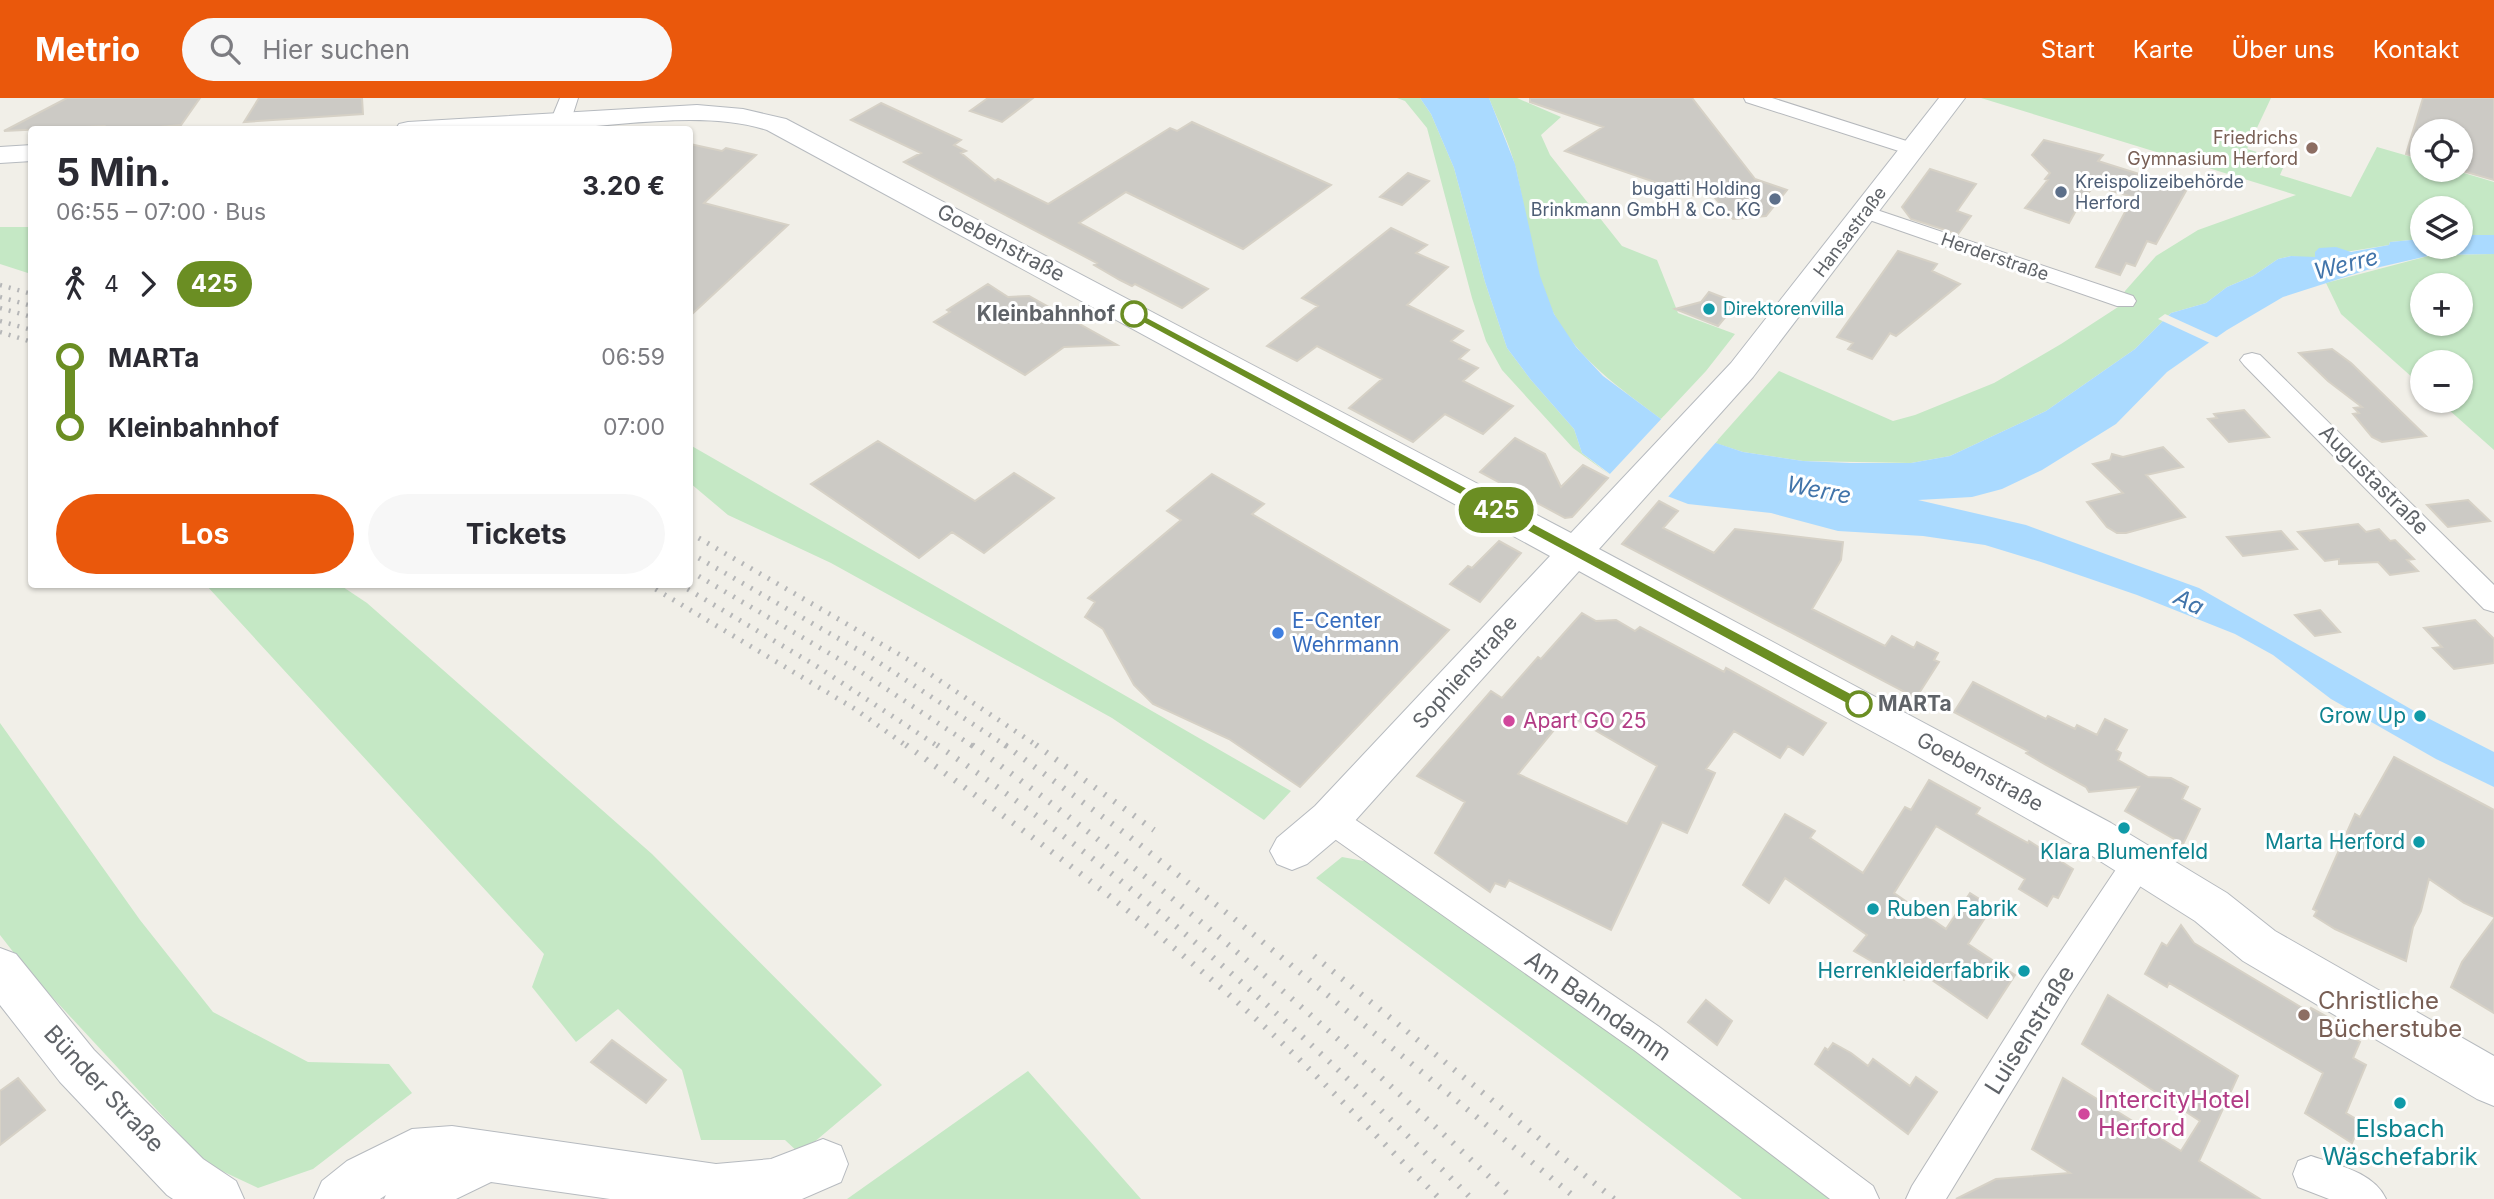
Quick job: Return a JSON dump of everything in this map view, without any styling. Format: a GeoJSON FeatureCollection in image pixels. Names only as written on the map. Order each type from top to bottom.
{"type":"FeatureCollection","features":[{"type":"Feature","properties":{"kind":"street"},"geometry":{"type":"LineString","coordinates":[[1753,98],[1912,149]]}},
{"type":"Feature","properties":{"kind":"street","name":"Hansastraße"},"geometry":{"type":"LineString","coordinates":[[1633,489],[1731,383],[1952,98]]}},
{"type":"Feature","properties":{"kind":"street","name":"Goebenstraße"},"geometry":{"type":"LineString","coordinates":[[438,126],[565,109],[741,115],[773,122],[1933,745],[2096,836],[2211,906],[2284,936],[2494,1058]]}},
{"type":"Feature","properties":{"kind":"street"},"geometry":{"type":"LineString","coordinates":[[0,155],[28,153]]}},
{"type":"Feature","properties":{"kind":"street","name":"Herderstraße"},"geometry":{"type":"LineString","coordinates":[[1865,212],[2125,301]]}},
{"type":"Feature","properties":{"kind":"street","name":"Augustastraße"},"geometry":{"type":"LineString","coordinates":[[2252,360],[2494,602]]}},
{"type":"Feature","properties":{"kind":"street","name":"Sophienstraße"},"geometry":{"type":"LineString","coordinates":[[1292,851],[1330,820],[1633,489]]}},
{"type":"Feature","properties":{"kind":"street","name":"Am Bahndamm"},"geometry":{"type":"LineString","coordinates":[[1330,820],[1646,1038],[1860,1199]]}},
{"type":"Feature","properties":{"kind":"street","name":"Luisenstraße"},"geometry":{"type":"LineString","coordinates":[[1926,1199],[2035,1021],[2138,863]]}},
{"type":"Feature","properties":{"kind":"street","name":"Goebenstraße"},"geometry":{"type":"LineString","coordinates":[[2211,906],[2259,946],[2494,1082]]}},
{"type":"Feature","properties":{"kind":"street","name":"Bünder Straße"},"geometry":{"type":"LineString","coordinates":[[0,969],[77,1066],[185,1177],[218,1199]]}},
{"type":"Feature","properties":{"kind":"street"},"geometry":{"type":"LineString","coordinates":[[340,1199],[365,1179],[412,1154],[452,1151],[716,1189],[769,1186],[823,1164]]}},
{"type":"Feature","properties":{"kind":"street"},"geometry":{"type":"LineString","coordinates":[[410,1199],[441,1179],[493,1155]]}},
{"type":"Feature","properties":{"kind":"street"},"geometry":{"type":"LineString","coordinates":[[2311,1174],[2351,1189],[2367,1199]]}},
{"type":"Feature","properties":{"kind":"green space"},"geometry":{"type":"Polygon","coordinates":[[[1397,98],[1420,98],[1431,114],[1454,168],[1485,282],[1507,348],[1574,429],[1582,453],[1610,475],[1573,448],[1502,370],[1486,341],[1472,298],[1427,128],[1405,101],[1397,98]]]}},
{"type":"Feature","properties":{"kind":"green space"},"geometry":{"type":"Polygon","coordinates":[[[1489,98],[1517,98],[1561,117],[1541,135],[1550,155],[1622,246],[1657,260],[1678,313],[1735,334],[1706,371],[1661,419],[1588,360],[1575,346],[1554,314],[1535,262],[1513,160],[1489,98]]]}},
{"type":"Feature","properties":{"kind":"green space"},"geometry":{"type":"Polygon","coordinates":[[[1981,98],[2271,98],[2247,149],[2286,161],[2280,175],[2351,197],[2377,147],[2410,157],[2410,182],[2473,182],[2473,176],[2494,182],[2494,235],[2473,235],[2473,196],[2410,196],[2410,240],[2308,258],[2291,256],[2278,259],[2253,276],[2227,287],[2206,303],[2171,313],[2135,349],[2046,411],[1950,456],[1911,463],[1803,461],[1743,452],[1715,443],[1779,371],[1893,421],[1915,415],[1994,383],[2118,307],[2125,291],[2156,256],[2198,230],[2296,195],[1981,98]]]}},
{"type":"Feature","properties":{"kind":"green space"},"geometry":{"type":"Polygon","coordinates":[[[0,227],[28,227],[28,273],[0,264],[0,227]]]}},
{"type":"Feature","properties":{"kind":"green space"},"geometry":{"type":"Polygon","coordinates":[[[2473,254],[2494,254],[2494,450],[2452,413],[2473,413],[2473,350],[2410,350],[2410,375],[2341,314],[2326,283],[2417,259],[2473,259],[2473,254]]]}},
{"type":"Feature","properties":{"kind":"green space"},"geometry":{"type":"Polygon","coordinates":[[[693,447],[1291,791],[1264,820],[1112,718],[831,563],[728,515],[693,486],[693,447]]]}},
{"type":"Feature","properties":{"kind":"green space"},"geometry":{"type":"Polygon","coordinates":[[[209,588],[344,588],[367,603],[652,854],[882,1085],[800,1154],[785,1140],[701,1140],[682,1070],[618,1009],[576,1042],[532,987],[544,954],[209,588]]]}},
{"type":"Feature","properties":{"kind":"green space"},"geometry":{"type":"Polygon","coordinates":[[[0,723],[140,920],[213,1012],[308,1062],[389,1064],[412,1093],[313,1169],[258,1188],[207,1164],[28,971],[0,935],[0,723]]]}},
{"type":"Feature","properties":{"kind":"green space"},"geometry":{"type":"Polygon","coordinates":[[[1342,857],[1386,865],[1843,1199],[1742,1199],[1316,878],[1342,857]]]}},
{"type":"Feature","properties":{"kind":"green space"},"geometry":{"type":"Polygon","coordinates":[[[1028,1071],[1141,1199],[847,1199],[1028,1071]]]}},
{"type":"Feature","properties":{"kind":"water"},"geometry":{"type":"Polygon","coordinates":[[[1420,98],[1489,98],[1515,164],[1540,276],[1554,314],[1576,347],[1603,376],[1661,419],[1692,435],[1743,452],[1803,461],[1911,463],[1950,456],[2046,411],[2135,349],[2171,313],[2206,303],[2227,287],[2253,276],[2278,259],[2291,256],[2315,257],[2319,248],[2336,247],[2351,252],[2389,245],[2390,242],[2410,240],[2410,259],[2415,259],[2367,270],[2283,297],[2227,330],[2167,372],[2116,424],[2042,470],[2002,489],[1972,497],[1918,500],[2026,525],[2199,588],[2416,712],[2494,752],[2494,787],[2436,759],[2331,699],[2273,655],[2235,634],[2137,595],[1985,545],[1923,536],[1838,531],[1771,513],[1688,504],[1610,474],[1582,453],[1574,429],[1507,348],[1485,282],[1454,168],[1431,114],[1420,98]]]}},
{"type":"Feature","properties":{"kind":"water"},"geometry":{"type":"Polygon","coordinates":[[[2473,235],[2494,235],[2494,254],[2473,254],[2473,235]]]}},
{"type":"Feature","properties":{"kind":"pier"},"geometry":{"type":"Polygon","coordinates":[[[2165,314],[2220,339],[2212,344],[2158,319],[2165,314]]]}},
{"type":"Feature","properties":{"kind":"pier"},"geometry":{"type":"Polygon","coordinates":[[[1664,416],[1718,440],[1667,498],[1608,476],[1664,416]]]}},
{"type":"Feature","properties":{"kind":"building"},"geometry":{"type":"Polygon","coordinates":[[[67,98],[200,98],[181,125],[28,126],[28,130],[4,131],[67,98]]]}},
{"type":"Feature","properties":{"kind":"building"},"geometry":{"type":"Polygon","coordinates":[[[259,98],[362,98],[363,114],[244,122],[259,98]]]}},
{"type":"Feature","properties":{"kind":"building"},"geometry":{"type":"Polygon","coordinates":[[[988,98],[1033,98],[1002,122],[970,111],[988,98]]]}},
{"type":"Feature","properties":{"kind":"building"},"geometry":{"type":"Polygon","coordinates":[[[1530,98],[1692,98],[1755,179],[1787,190],[1766,216],[1733,219],[1704,185],[1695,196],[1565,151],[1603,127],[1530,102],[1530,98]]]}},
{"type":"Feature","properties":{"kind":"building"},"geometry":{"type":"Polygon","coordinates":[[[2423,98],[2494,98],[2494,180],[2473,174],[2473,119],[2417,119],[2423,98]]]}},
{"type":"Feature","properties":{"kind":"building"},"geometry":{"type":"Polygon","coordinates":[[[881,103],[961,140],[954,145],[966,151],[961,153],[995,181],[998,179],[1048,204],[1170,128],[1177,131],[1192,122],[1331,185],[1243,249],[1126,192],[1079,223],[1208,289],[1182,308],[1135,284],[1132,286],[1120,280],[1094,265],[1097,263],[904,162],[921,153],[851,120],[881,103]]]}},
{"type":"Feature","properties":{"kind":"building"},"geometry":{"type":"Polygon","coordinates":[[[2044,140],[2103,155],[2098,161],[2187,189],[2156,244],[2147,241],[2135,266],[2126,263],[2120,275],[2096,267],[2133,197],[2095,186],[2083,198],[2069,223],[2025,208],[2048,180],[2045,179],[2050,173],[2032,155],[2044,140]]]}},
{"type":"Feature","properties":{"kind":"building"},"geometry":{"type":"Polygon","coordinates":[[[693,145],[756,155],[704,203],[788,225],[693,313],[693,145]]]}},
{"type":"Feature","properties":{"kind":"building"},"geometry":{"type":"Polygon","coordinates":[[[1930,169],[1976,184],[1957,211],[1971,216],[1958,234],[1911,219],[1902,207],[1930,169]]]}},
{"type":"Feature","properties":{"kind":"building"},"geometry":{"type":"Polygon","coordinates":[[[1408,173],[1429,181],[1402,205],[1380,197],[1408,173]]]}},
{"type":"Feature","properties":{"kind":"building"},"geometry":{"type":"Polygon","coordinates":[[[1391,228],[1427,245],[1416,253],[1448,267],[1407,305],[1463,331],[1451,341],[1469,350],[1459,359],[1478,368],[1463,381],[1513,406],[1483,434],[1445,414],[1413,442],[1349,408],[1382,379],[1317,346],[1297,361],[1267,346],[1318,306],[1302,298],[1391,228]]]}},
{"type":"Feature","properties":{"kind":"building"},"geometry":{"type":"Polygon","coordinates":[[[1898,251],[1937,264],[1932,271],[1960,284],[1896,336],[1890,333],[1872,359],[1848,349],[1853,343],[1837,337],[1898,251]]]}},
{"type":"Feature","properties":{"kind":"building"},"geometry":{"type":"Polygon","coordinates":[[[988,284],[1008,297],[1029,296],[1117,345],[1064,347],[1025,375],[934,322],[950,312],[947,310],[988,284]]]}},
{"type":"Feature","properties":{"kind":"building","name":"Direktorenvilla"},"geometry":{"type":"Polygon","coordinates":[[[1709,292],[1737,303],[1718,326],[1675,309],[1701,302],[1709,292]]]}},
{"type":"Feature","properties":{"kind":"building"},"geometry":{"type":"Polygon","coordinates":[[[2332,349],[2351,363],[2426,436],[2382,442],[2372,437],[2353,414],[2359,413],[2354,408],[2362,407],[2328,381],[2299,353],[2332,349]]]}},
{"type":"Feature","properties":{"kind":"building"},"geometry":{"type":"Polygon","coordinates":[[[2244,410],[2269,437],[2229,442],[2208,419],[2217,418],[2214,414],[2244,410]]]}},
{"type":"Feature","properties":{"kind":"building"},"geometry":{"type":"Polygon","coordinates":[[[1515,438],[1545,454],[1561,487],[1583,465],[1608,478],[1572,517],[1565,518],[1480,472],[1515,438]]]}},
{"type":"Feature","properties":{"kind":"building"},"geometry":{"type":"Polygon","coordinates":[[[878,441],[975,501],[1014,473],[1054,498],[984,553],[952,532],[919,558],[811,484],[878,441]]]}},
{"type":"Feature","properties":{"kind":"building"},"geometry":{"type":"Polygon","coordinates":[[[2163,447],[2183,467],[2146,475],[2185,517],[2126,533],[2117,533],[2107,527],[2087,502],[2123,493],[2093,464],[2110,460],[2112,454],[2123,457],[2163,447]]]}},
{"type":"Feature","properties":{"kind":"building","name":"E-Center Wehrmann"},"geometry":{"type":"Polygon","coordinates":[[[1212,474],[1264,504],[1252,514],[1449,630],[1300,787],[1229,739],[1153,704],[1134,685],[1103,629],[1085,617],[1095,602],[1088,598],[1181,520],[1167,511],[1212,474]]]}},
{"type":"Feature","properties":{"kind":"building"},"geometry":{"type":"Polygon","coordinates":[[[2468,500],[2490,521],[2448,527],[2427,505],[2468,500]]]}},
{"type":"Feature","properties":{"kind":"building"},"geometry":{"type":"Polygon","coordinates":[[[1659,501],[1678,511],[1663,528],[1714,553],[1735,529],[1843,542],[1841,560],[1812,609],[1885,646],[1892,636],[1914,648],[1917,642],[1938,653],[1934,660],[1939,662],[1916,698],[1622,544],[1659,501]]]}},
{"type":"Feature","properties":{"kind":"building"},"geometry":{"type":"Polygon","coordinates":[[[2358,524],[2366,532],[2379,529],[2390,541],[2395,540],[2414,559],[2407,560],[2418,571],[2390,575],[2378,562],[2339,564],[2339,559],[2325,561],[2298,532],[2358,524]]]}},
{"type":"Feature","properties":{"kind":"building"},"geometry":{"type":"Polygon","coordinates":[[[2281,531],[2297,549],[2243,556],[2227,537],[2281,531]]]}},
{"type":"Feature","properties":{"kind":"building"},"geometry":{"type":"Polygon","coordinates":[[[1499,541],[1521,553],[1480,602],[1450,584],[1468,566],[1472,568],[1499,541]]]}},
{"type":"Feature","properties":{"kind":"building"},"geometry":{"type":"Polygon","coordinates":[[[2320,610],[2340,632],[2315,636],[2295,615],[2320,610]]]}},
{"type":"Feature","properties":{"kind":"building"},"geometry":{"type":"Polygon","coordinates":[[[1582,613],[1596,621],[1616,620],[1635,631],[1640,627],[1724,672],[1726,668],[1826,723],[1803,755],[1788,746],[1780,758],[1734,731],[1706,769],[1715,773],[1687,833],[1662,822],[1611,930],[1509,880],[1505,887],[1495,883],[1490,892],[1435,853],[1465,802],[1417,776],[1491,691],[1502,698],[1538,657],[1541,659],[1582,613]],[[1567,714],[1518,774],[1627,824],[1657,766],[1567,714]]]}},
{"type":"Feature","properties":{"kind":"building"},"geometry":{"type":"Polygon","coordinates":[[[2475,620],[2494,639],[2494,663],[2454,669],[2433,648],[2442,647],[2424,628],[2475,620]]]}},
{"type":"Feature","properties":{"kind":"building"},"geometry":{"type":"Polygon","coordinates":[[[1973,682],[2046,719],[2048,716],[2075,729],[2077,725],[2097,735],[2105,719],[2127,730],[2116,750],[2121,753],[2118,760],[2148,777],[2171,778],[2188,787],[2182,799],[2200,809],[2183,844],[2125,811],[2139,787],[2089,792],[2086,787],[2026,753],[2028,751],[1954,712],[1973,682]]]}},
{"type":"Feature","properties":{"kind":"building","name":"Marta Herford"},"geometry":{"type":"Polygon","coordinates":[[[2394,757],[2494,810],[2494,917],[2464,903],[2429,879],[2421,911],[2413,927],[2406,961],[2335,929],[2314,916],[2317,911],[2313,909],[2355,814],[2360,817],[2394,757]]]}},
{"type":"Feature","properties":{"kind":"building"},"geometry":{"type":"Polygon","coordinates":[[[1929,780],[1980,808],[1976,814],[2028,843],[2029,841],[2073,869],[2058,898],[2053,896],[2047,906],[2019,889],[2025,879],[1936,826],[1894,893],[1946,929],[1970,893],[1992,907],[1968,944],[2015,975],[1987,1018],[1913,967],[1904,980],[1854,951],[1867,935],[1785,878],[1769,903],[1743,885],[1785,814],[1815,831],[1810,838],[1863,873],[1905,807],[1911,810],[1929,780]]]}},
{"type":"Feature","properties":{"kind":"building"},"geometry":{"type":"Polygon","coordinates":[[[2494,919],[2494,1013],[2451,987],[2462,962],[2494,919]]]}},
{"type":"Feature","properties":{"kind":"building"},"geometry":{"type":"Polygon","coordinates":[[[2181,925],[2194,943],[2309,1012],[2311,1008],[2331,1019],[2329,1023],[2360,1042],[2353,1058],[2366,1065],[2346,1113],[2361,1122],[2352,1143],[2305,1113],[2323,1073],[2169,983],[2167,987],[2145,974],[2162,943],[2167,946],[2181,925]]]}},
{"type":"Feature","properties":{"kind":"building"},"geometry":{"type":"Polygon","coordinates":[[[2108,995],[2238,1076],[2199,1161],[2260,1199],[1956,1199],[1996,1179],[2070,1173],[2032,1149],[2063,1078],[2181,1151],[2200,1121],[2082,1044],[2108,995]]]}},
{"type":"Feature","properties":{"kind":"building"},"geometry":{"type":"Polygon","coordinates":[[[1706,1000],[1732,1021],[1717,1045],[1688,1022],[1706,1000]]]}},
{"type":"Feature","properties":{"kind":"building"},"geometry":{"type":"Polygon","coordinates":[[[612,1040],[666,1080],[646,1103],[591,1062],[612,1040]]]}},
{"type":"Feature","properties":{"kind":"building"},"geometry":{"type":"Polygon","coordinates":[[[1833,1043],[1868,1066],[1873,1059],[1910,1086],[1916,1077],[1937,1092],[1908,1134],[1815,1064],[1825,1048],[1828,1050],[1833,1043]]]}},
{"type":"Feature","properties":{"kind":"building"},"geometry":{"type":"Polygon","coordinates":[[[18,1078],[45,1110],[0,1145],[0,1091],[18,1078]]]}},
{"type":"Feature","properties":{"kind":"railway"},"geometry":{"type":"LineString","coordinates":[[0,285],[28,293]]}},
{"type":"Feature","properties":{"kind":"railway"},"geometry":{"type":"LineString","coordinates":[[0,297],[28,305]]}},
{"type":"Feature","properties":{"kind":"railway"},"geometry":{"type":"LineString","coordinates":[[0,308],[28,316]]}},
{"type":"Feature","properties":{"kind":"railway"},"geometry":{"type":"LineString","coordinates":[[0,321],[28,329]]}},
{"type":"Feature","properties":{"kind":"railway"},"geometry":{"type":"LineString","coordinates":[[0,332],[28,341]]}},
{"type":"Feature","properties":{"kind":"railway"},"geometry":{"type":"LineString","coordinates":[[693,535],[909,660],[1039,747]]}},
{"type":"Feature","properties":{"kind":"railway"},"geometry":{"type":"LineString","coordinates":[[693,555],[869,656],[1005,745]]}},
{"type":"Feature","properties":{"kind":"railway"},"geometry":{"type":"LineString","coordinates":[[693,573],[861,672],[974,747]]}},
{"type":"Feature","properties":{"kind":"railway"},"geometry":{"type":"LineString","coordinates":[[654,588],[855,709],[908,747]]}},
{"type":"Feature","properties":{"kind":"railway"},"geometry":{"type":"LineString","coordinates":[[686,588],[818,667],[939,747]]}},
{"type":"Feature","properties":{"kind":"railway"},"geometry":{"type":"LineString","coordinates":[[906,745],[1051,851],[1192,963],[1281,1042],[1440,1199]]}},
{"type":"Feature","properties":{"kind":"railway"},"geometry":{"type":"LineString","coordinates":[[937,745],[1080,848],[1148,903],[1346,1077],[1472,1199]]}},
{"type":"Feature","properties":{"kind":"railway"},"geometry":{"type":"LineString","coordinates":[[972,745],[1113,851],[1250,963],[1383,1079],[1513,1199]]}},
{"type":"Feature","properties":{"kind":"railway"},"geometry":{"type":"LineString","coordinates":[[1005,745],[1126,834],[1237,921],[1577,1199]]}},
{"type":"Feature","properties":{"kind":"railway"},"geometry":{"type":"LineString","coordinates":[[1036,745],[1154,830]]}},
{"type":"Feature","properties":{"kind":"railway"},"geometry":{"type":"LineString","coordinates":[[1314,956],[1614,1199]]}},
{"type":"Feature","properties":{"kind":"bus line","name":"425"},"geometry":{"type":"LineString","coordinates":[[1134,314],[1859,704]]}},
{"type":"Feature","properties":{"kind":"place","name":"Friedrichs Gymnasium Herford"},"geometry":{"type":"Point","coordinates":[2312,148]}},
{"type":"Feature","properties":{"kind":"place","name":"Kreispolizeibehörde Herford"},"geometry":{"type":"Point","coordinates":[2061,192]}},
{"type":"Feature","properties":{"kind":"place","name":"bugatti Holding Brinkmann GmbH & Co. KG"},"geometry":{"type":"Point","coordinates":[1775,199]}},
{"type":"Feature","properties":{"kind":"place","name":"Direktorenvilla"},"geometry":{"type":"Point","coordinates":[1709,309]}},
{"type":"Feature","properties":{"kind":"place","name":"Kleinbahnhof"},"geometry":{"type":"Point","coordinates":[1134,314]}},
{"type":"Feature","properties":{"kind":"place","name":"E-Center Wehrmann"},"geometry":{"type":"Point","coordinates":[1278,633]}},
{"type":"Feature","properties":{"kind":"place","name":"MARTa"},"geometry":{"type":"Point","coordinates":[1859,704]}},
{"type":"Feature","properties":{"kind":"place","name":"Grow Up"},"geometry":{"type":"Point","coordinates":[2420,716]}},
{"type":"Feature","properties":{"kind":"place","name":"Apart GO 25"},"geometry":{"type":"Point","coordinates":[1509,721]}},
{"type":"Feature","properties":{"kind":"place","name":"Klara Blumenfeld"},"geometry":{"type":"Point","coordinates":[2124,828]}},
{"type":"Feature","properties":{"kind":"place","name":"Marta Herford"},"geometry":{"type":"Point","coordinates":[2419,842]}},
{"type":"Feature","properties":{"kind":"place","name":"Ruben Fabrik"},"geometry":{"type":"Point","coordinates":[1873,909]}},
{"type":"Feature","properties":{"kind":"place","name":"Herrenkleiderfabrik"},"geometry":{"type":"Point","coordinates":[2024,971]}},
{"type":"Feature","properties":{"kind":"place","name":"Christliche Bücherstube"},"geometry":{"type":"Point","coordinates":[2304,1015]}},
{"type":"Feature","properties":{"kind":"place","name":"Elsbach Wäschefabrik"},"geometry":{"type":"Point","coordinates":[2400,1103]}},
{"type":"Feature","properties":{"kind":"place","name":"IntercityHotel Herford"},"geometry":{"type":"Point","coordinates":[2084,1114]}},
{"type":"Feature","properties":{"kind":"water label","name":"Werre"},"geometry":{"type":"Point","coordinates":[2346,264]}},
{"type":"Feature","properties":{"kind":"water label","name":"Werre"},"geometry":{"type":"Point","coordinates":[1819,490]}},
{"type":"Feature","properties":{"kind":"water label","name":"Aa"},"geometry":{"type":"Point","coordinates":[2189,602]}}]}
